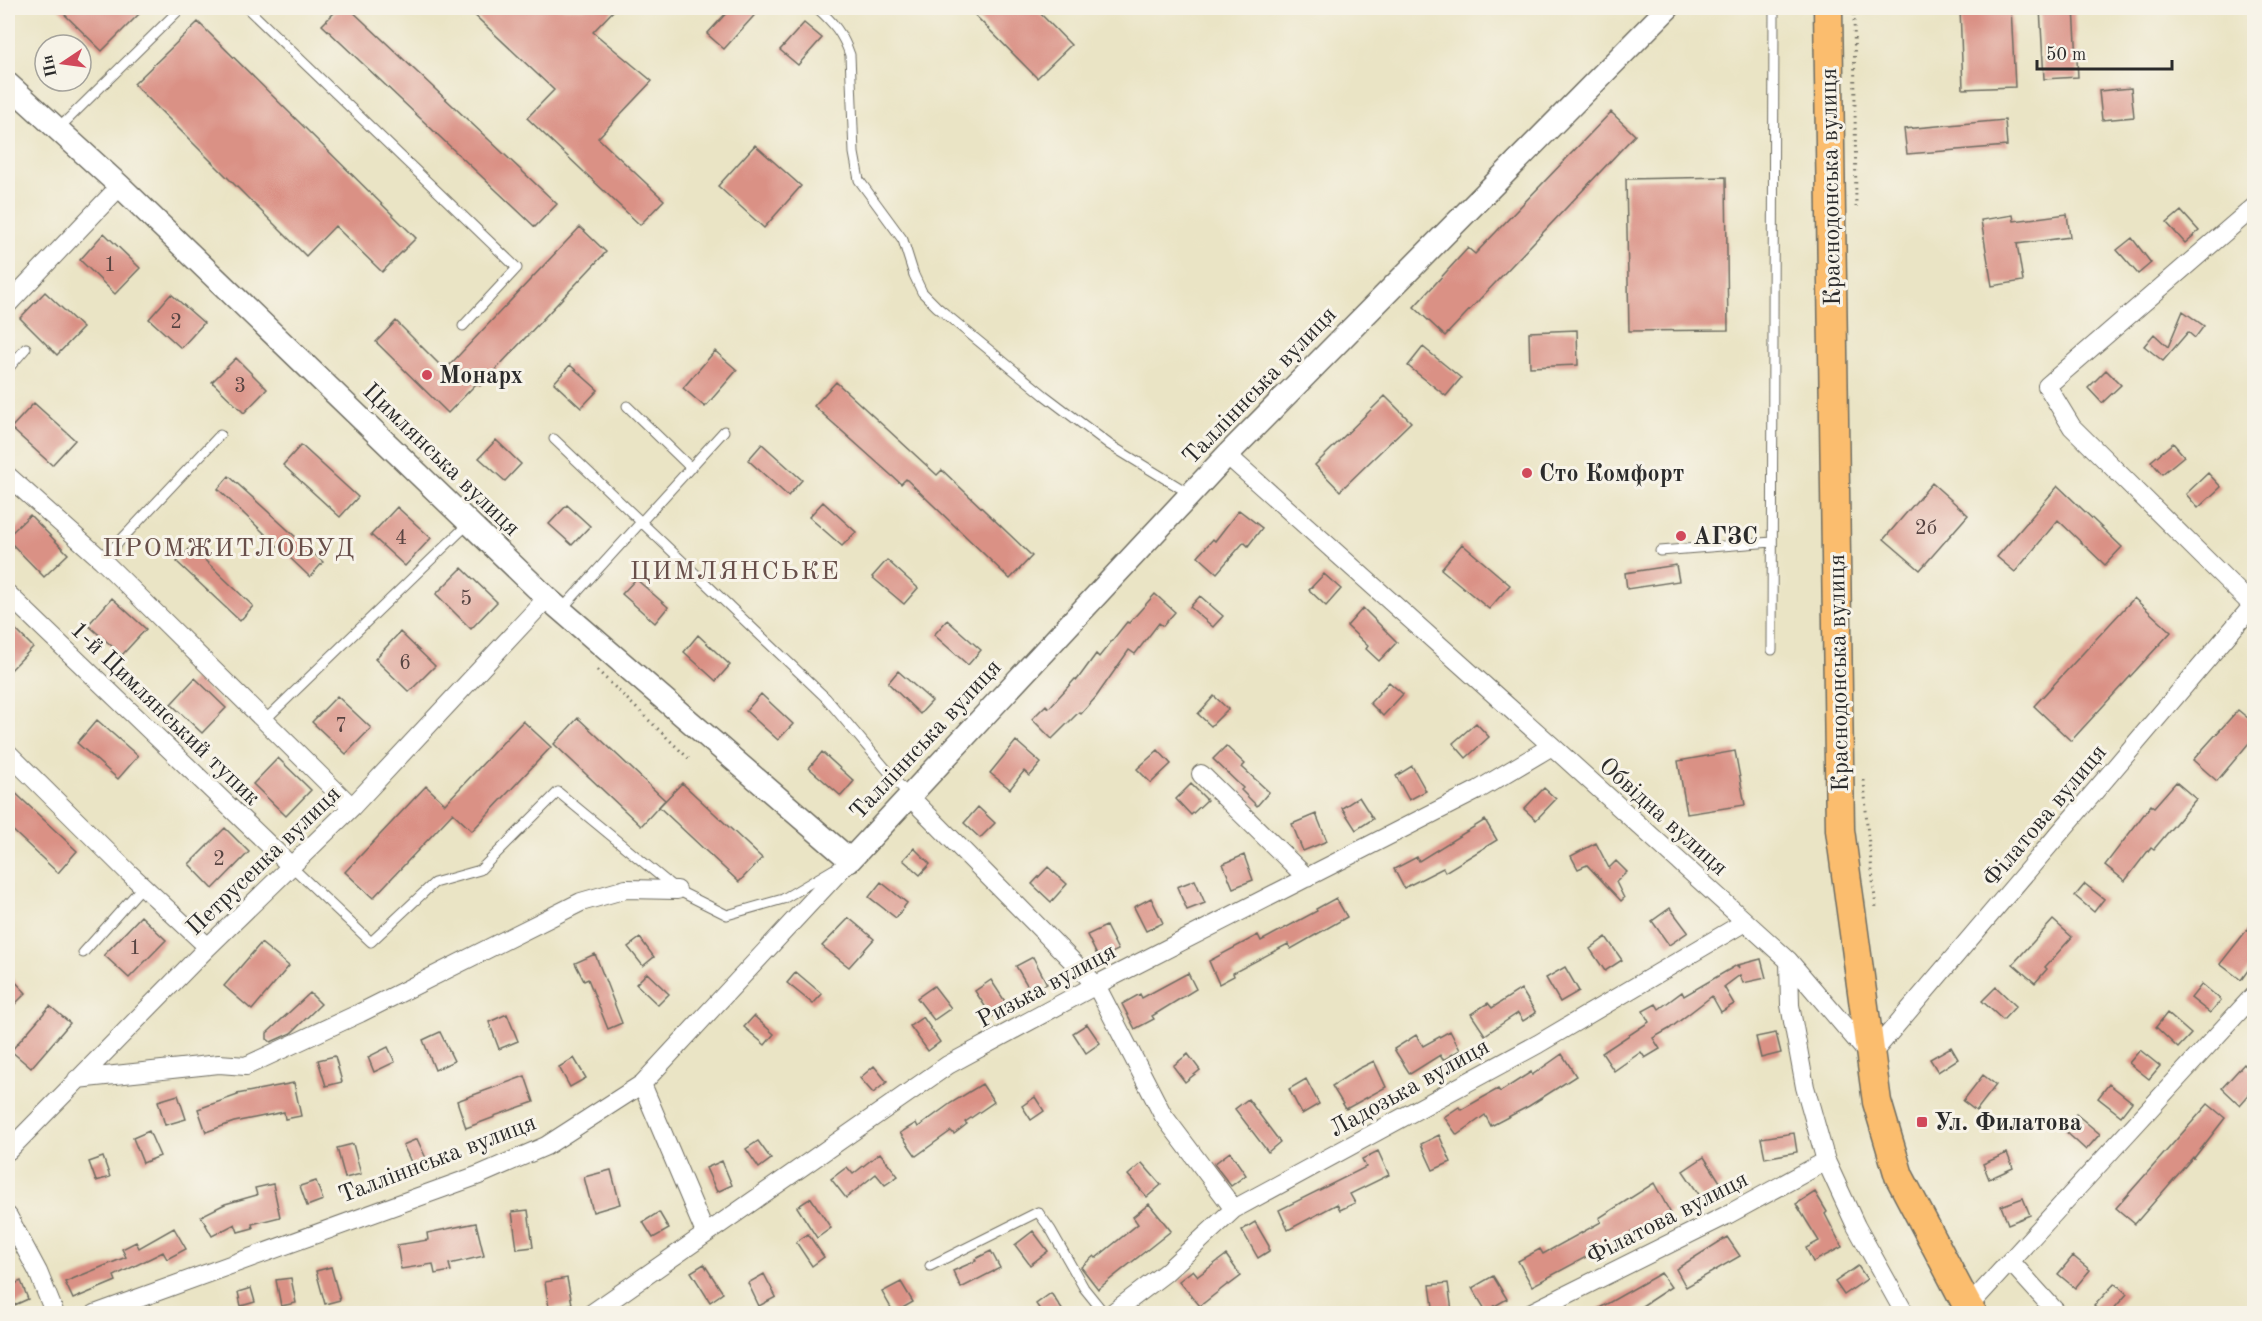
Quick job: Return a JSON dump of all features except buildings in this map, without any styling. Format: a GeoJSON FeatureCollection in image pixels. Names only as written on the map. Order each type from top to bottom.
{"type":"FeatureCollection","features":[{"type":"Feature","properties":{"kind":"main road","name":"Краснодонська вулиця"},"geometry":{"type":"LineString","coordinates":[[1828,8],[1840,830],[1877,1102],[1899,1176],[1971,1310]]}},
{"type":"Feature","properties":{"kind":"street","name":"Талліннська вулиця"},"geometry":{"type":"LineString","coordinates":[[95,1314],[479,1175],[546,1146],[642,1084],[1227,455],[1668,8]]}},
{"type":"Feature","properties":{"kind":"street","name":"Цимлянська вулиця"},"geometry":{"type":"LineString","coordinates":[[8,84],[120,186],[554,604],[850,860]]}},
{"type":"Feature","properties":{"kind":"street"},"geometry":{"type":"LineString","coordinates":[[8,303],[120,186]]}},
{"type":"Feature","properties":{"kind":"street"},"geometry":{"type":"LineString","coordinates":[[2254,207],[2047,386],[2072,427],[2254,606]]}},
{"type":"Feature","properties":{"kind":"street","name":"Обвідна вулиця"},"geometry":{"type":"LineString","coordinates":[[1227,455],[1789,962],[1870,1056]]}},
{"type":"Feature","properties":{"kind":"street"},"geometry":{"type":"LineString","coordinates":[[8,476],[102,560],[352,807]]}},
{"type":"Feature","properties":{"kind":"street","name":"1-й Цимлянський тупик"},"geometry":{"type":"LineString","coordinates":[[8,594],[292,867]]}},
{"type":"Feature","properties":{"kind":"street","name":"Петрусенка вулиця"},"geometry":{"type":"LineString","coordinates":[[8,1151],[208,946],[292,867],[554,604]]}},
{"type":"Feature","properties":{"kind":"street","name":"Філатова вулиця"},"geometry":{"type":"LineString","coordinates":[[1870,1056],[2254,606]]}},
{"type":"Feature","properties":{"kind":"street","name":"Ризька вулиця"},"geometry":{"type":"LineString","coordinates":[[591,1314],[948,1065],[1096,985],[1478,790],[1552,746]]}},
{"type":"Feature","properties":{"kind":"street"},"geometry":{"type":"LineString","coordinates":[[8,753],[143,886],[208,946]]}},
{"type":"Feature","properties":{"kind":"street"},"geometry":{"type":"LineString","coordinates":[[1201,774],[1307,878]]}},
{"type":"Feature","properties":{"kind":"street"},"geometry":{"type":"LineString","coordinates":[[909,796],[1096,985],[1163,1115],[1234,1209]]}},
{"type":"Feature","properties":{"kind":"street"},"geometry":{"type":"LineString","coordinates":[[76,1079],[219,1064],[246,1066],[360,1013],[581,902],[626,889],[677,890]]}},
{"type":"Feature","properties":{"kind":"street","name":"Ладозька вулиця"},"geometry":{"type":"LineString","coordinates":[[1111,1314],[1165,1273],[1234,1209],[1538,1044],[1745,922]]}},
{"type":"Feature","properties":{"kind":"street"},"geometry":{"type":"LineString","coordinates":[[1789,962],[1790,1005],[1803,1075],[1826,1161],[1856,1226],[1905,1314]]}},
{"type":"Feature","properties":{"kind":"street"},"geometry":{"type":"LineString","coordinates":[[1971,1310],[2010,1262],[2254,995]]}},
{"type":"Feature","properties":{"kind":"street"},"geometry":{"type":"LineString","coordinates":[[642,1084],[705,1233]]}},
{"type":"Feature","properties":{"kind":"street","name":"Філатова вулиця"},"geometry":{"type":"LineString","coordinates":[[1528,1314],[1727,1215],[1826,1161]]}},
{"type":"Feature","properties":{"kind":"street"},"geometry":{"type":"LineString","coordinates":[[8,1216],[38,1272],[55,1314]]}},
{"type":"Feature","properties":{"kind":"street"},"geometry":{"type":"LineString","coordinates":[[2010,1262],[2058,1314]]}},
{"type":"Feature","properties":{"kind":"lane"},"geometry":{"type":"LineString","coordinates":[[58,129],[181,8]]}},
{"type":"Feature","properties":{"kind":"lane"},"geometry":{"type":"LineString","coordinates":[[247,8],[517,268],[462,326]]}},
{"type":"Feature","properties":{"kind":"lane"},"geometry":{"type":"LineString","coordinates":[[818,8],[836,26],[845,40],[850,55],[854,153],[860,180],[903,240],[922,292],[937,308],[1110,445],[1190,494]]}},
{"type":"Feature","properties":{"kind":"lane"},"geometry":{"type":"LineString","coordinates":[[1772,650],[1774,8]]}},
{"type":"Feature","properties":{"kind":"lane"},"geometry":{"type":"LineString","coordinates":[[8,369],[26,348]]}},
{"type":"Feature","properties":{"kind":"lane"},"geometry":{"type":"LineString","coordinates":[[627,406],[691,468]]}},
{"type":"Feature","properties":{"kind":"lane"},"geometry":{"type":"LineString","coordinates":[[554,604],[641,522],[724,431]]}},
{"type":"Feature","properties":{"kind":"lane"},"geometry":{"type":"LineString","coordinates":[[102,560],[220,435]]}},
{"type":"Feature","properties":{"kind":"lane"},"geometry":{"type":"LineString","coordinates":[[554,439],[826,698],[909,796]]}},
{"type":"Feature","properties":{"kind":"lane"},"geometry":{"type":"LineString","coordinates":[[264,721],[469,523]]}},
{"type":"Feature","properties":{"kind":"lane"},"geometry":{"type":"LineString","coordinates":[[1660,551],[1772,542]]}},
{"type":"Feature","properties":{"kind":"lane"},"geometry":{"type":"LineString","coordinates":[[292,867],[371,942],[434,883],[480,870],[558,792],[677,890],[727,915],[783,899],[850,860]]}},
{"type":"Feature","properties":{"kind":"lane"},"geometry":{"type":"LineString","coordinates":[[83,953],[143,886]]}},
{"type":"Feature","properties":{"kind":"lane"},"geometry":{"type":"LineString","coordinates":[[930,1266],[1038,1212],[1051,1230],[1084,1288],[1105,1314]]}},
{"type":"Feature","properties":{"kind":"path"},"geometry":{"type":"LineString","coordinates":[[1854,8],[1856,211]]}},
{"type":"Feature","properties":{"kind":"path"},"geometry":{"type":"LineString","coordinates":[[1864,769],[1867,825],[1877,919]]}},
{"type":"Feature","properties":{"kind":"place","name":"Монарх"},"geometry":{"type":"Point","coordinates":[427,375]}},
{"type":"Feature","properties":{"kind":"place","name":"Сто Комфорт"},"geometry":{"type":"Point","coordinates":[1527,473]}},
{"type":"Feature","properties":{"kind":"place","name":"АГЗС"},"geometry":{"type":"Point","coordinates":[1681,536]}},
{"type":"Feature","properties":{"kind":"place","name":"Ул. Филатова"},"geometry":{"type":"Point","coordinates":[1922,1122]}},
{"type":"Feature","properties":{"kind":"district","name":"ПРОМЖИТЛОБУД"},"geometry":{"type":"Point","coordinates":[229,547]}},
{"type":"Feature","properties":{"kind":"district","name":"ЦИМЛЯНСЬКЕ"},"geometry":{"type":"Point","coordinates":[735,570]}}]}
